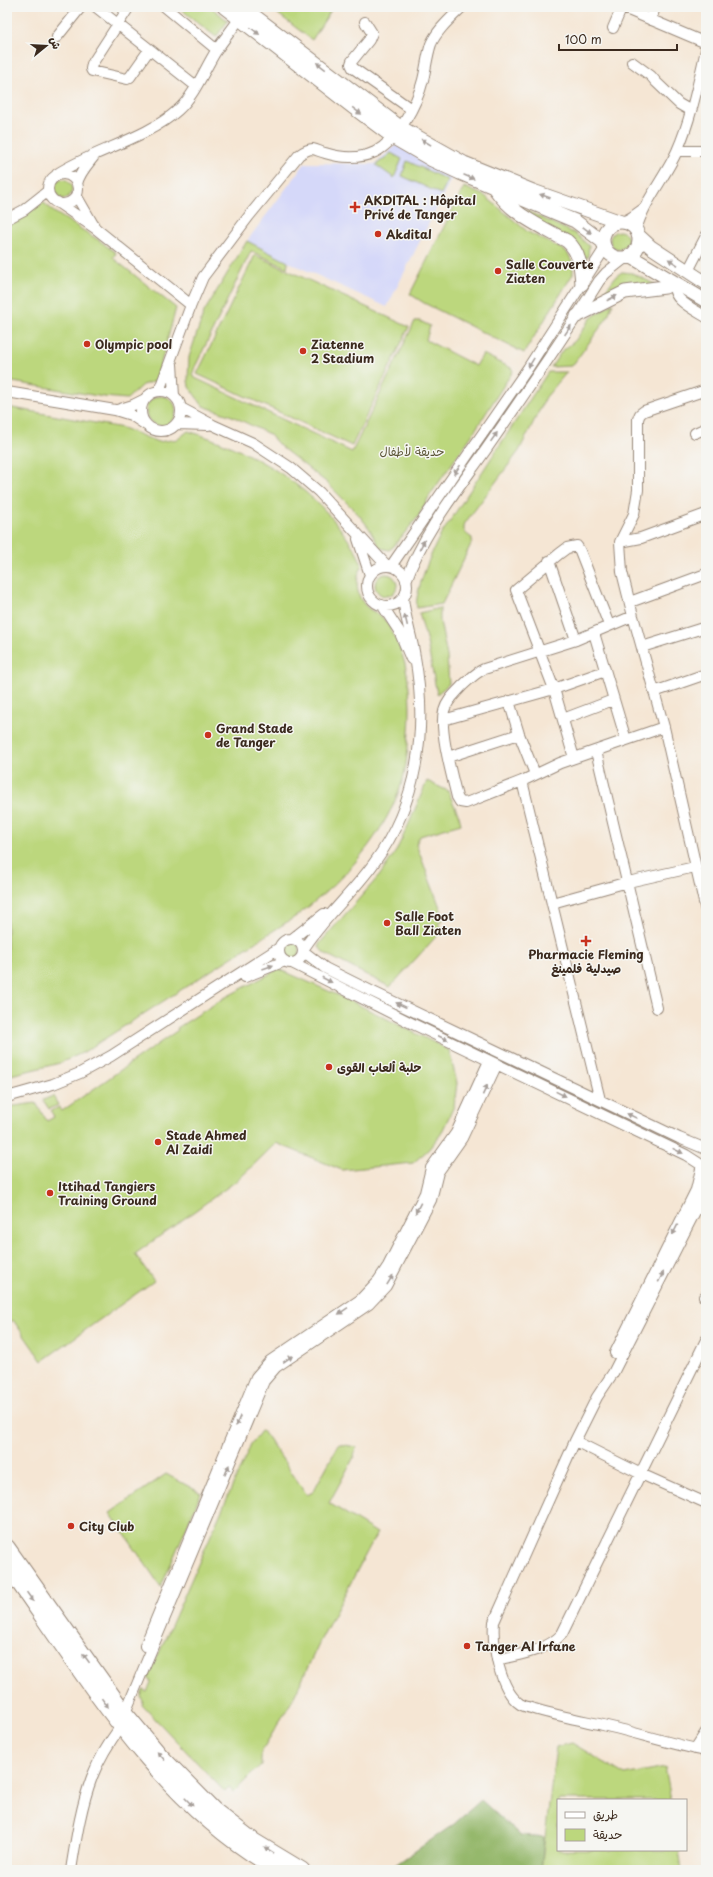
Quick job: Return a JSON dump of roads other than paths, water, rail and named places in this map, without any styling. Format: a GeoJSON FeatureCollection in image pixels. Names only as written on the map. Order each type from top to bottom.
{"type":"FeatureCollection","features":[{"type":"Feature","properties":{"kind":"highway"},"geometry":{"type":"LineString","coordinates":[[7,1547],[122,1715],[154,1766],[219,1831],[278,1870]]}},
{"type":"Feature","properties":{"kind":"highway"},"geometry":{"type":"LineString","coordinates":[[7,1566],[122,1715],[160,1756],[214,1810],[254,1841],[302,1870]]}},
{"type":"Feature","properties":{"kind":"main road"},"geometry":{"type":"LineString","coordinates":[[224,7],[241,13],[354,108],[397,132],[464,162],[533,191],[633,226],[651,247],[689,268],[706,283]]}},
{"type":"Feature","properties":{"kind":"main road"},"geometry":{"type":"LineString","coordinates":[[397,132],[432,160],[575,221],[604,245],[613,256],[628,257],[675,282],[706,301]]}},
{"type":"Feature","properties":{"kind":"main road"},"geometry":{"type":"LineString","coordinates":[[494,187],[518,214],[567,240],[574,246],[579,260],[582,284]]}},
{"type":"Feature","properties":{"kind":"main road"},"geometry":{"type":"LineString","coordinates":[[604,245],[603,236],[610,226],[622,222]]}},
{"type":"Feature","properties":{"kind":"main road"},"geometry":{"type":"LineString","coordinates":[[628,257],[638,246],[637,232]]}},
{"type":"Feature","properties":{"kind":"main road"},"geometry":{"type":"LineString","coordinates":[[577,316],[625,292],[668,287],[675,282]]}},
{"type":"Feature","properties":{"kind":"street"},"geometry":{"type":"LineString","coordinates":[[56,37],[81,7]]}},
{"type":"Feature","properties":{"kind":"street"},"geometry":{"type":"LineString","coordinates":[[96,7],[196,86]]}},
{"type":"Feature","properties":{"kind":"street"},"geometry":{"type":"LineString","coordinates":[[129,7],[92,64],[92,71],[127,79],[149,50]]}},
{"type":"Feature","properties":{"kind":"street"},"geometry":{"type":"LineString","coordinates":[[165,7],[217,50]]}},
{"type":"Feature","properties":{"kind":"street"},"geometry":{"type":"LineString","coordinates":[[613,28],[621,7],[706,43]]}},
{"type":"Feature","properties":{"kind":"street"},"geometry":{"type":"LineString","coordinates":[[651,20],[655,7]]}},
{"type":"Feature","properties":{"kind":"street"},"geometry":{"type":"LineString","coordinates":[[159,391],[191,305],[203,277],[215,259],[299,155],[313,149],[326,154],[362,157],[375,152],[390,143],[411,109],[421,87],[432,44],[440,31],[460,8]]}},
{"type":"Feature","properties":{"kind":"street"},"geometry":{"type":"LineString","coordinates":[[7,219],[24,210],[48,191],[50,181],[57,174],[73,164],[162,123],[179,109],[196,86],[241,13]]}},
{"type":"Feature","properties":{"kind":"street"},"geometry":{"type":"LineString","coordinates":[[365,22],[372,33],[369,40],[352,61],[351,64],[353,68],[411,109]]}},
{"type":"Feature","properties":{"kind":"street"},"geometry":{"type":"LineString","coordinates":[[637,232],[645,207],[677,151],[691,111],[702,86],[706,50]]}},
{"type":"Feature","properties":{"kind":"street"},"geometry":{"type":"LineString","coordinates":[[632,62],[652,76],[656,82],[679,104],[691,111]]}},
{"type":"Feature","properties":{"kind":"street"},"geometry":{"type":"LineString","coordinates":[[677,151],[706,151]]}},
{"type":"Feature","properties":{"kind":"street"},"geometry":{"type":"LineString","coordinates":[[57,202],[71,202],[76,195],[77,184],[82,170],[96,153]]}},
{"type":"Feature","properties":{"kind":"street"},"geometry":{"type":"LineString","coordinates":[[57,174],[67,174],[71,176],[77,184]]}},
{"type":"Feature","properties":{"kind":"street"},"geometry":{"type":"LineString","coordinates":[[48,191],[53,200],[95,228],[191,305]]}},
{"type":"Feature","properties":{"kind":"street"},"geometry":{"type":"LineString","coordinates":[[76,195],[95,228]]}},
{"type":"Feature","properties":{"kind":"street"},"geometry":{"type":"LineString","coordinates":[[622,222],[632,217],[645,207]]}},
{"type":"Feature","properties":{"kind":"street"},"geometry":{"type":"LineString","coordinates":[[706,236],[689,268],[706,275]]}},
{"type":"Feature","properties":{"kind":"street"},"geometry":{"type":"LineString","coordinates":[[403,598],[394,605],[382,605],[376,603],[368,594],[367,588],[370,576],[374,570],[389,566],[528,368],[582,284],[604,245]]}},
{"type":"Feature","properties":{"kind":"street"},"geometry":{"type":"LineString","coordinates":[[226,983],[299,960],[303,950],[336,906],[360,881],[375,862],[397,826],[408,798],[420,746],[420,718],[415,656],[405,617],[403,598],[406,590],[406,581],[423,544],[454,494],[577,316],[599,281],[606,273],[628,257]]}},
{"type":"Feature","properties":{"kind":"street"},"geometry":{"type":"LineString","coordinates":[[675,282],[674,289],[676,296]]}},
{"type":"Feature","properties":{"kind":"street"},"geometry":{"type":"LineString","coordinates":[[661,288],[676,296],[706,317]]}},
{"type":"Feature","properties":{"kind":"street"},"geometry":{"type":"LineString","coordinates":[[172,358],[174,396],[181,408],[213,425],[253,443],[278,458],[319,492],[389,566],[401,572],[406,581]]}},
{"type":"Feature","properties":{"kind":"street"},"geometry":{"type":"LineString","coordinates":[[706,390],[644,411],[640,414],[638,419],[638,490],[634,514],[620,542],[622,572],[664,727],[706,911]]}},
{"type":"Feature","properties":{"kind":"street"},"geometry":{"type":"LineString","coordinates":[[115,410],[127,408],[145,399],[154,392],[164,391],[174,396]]}},
{"type":"Feature","properties":{"kind":"street"},"geometry":{"type":"LineString","coordinates":[[7,392],[115,410],[131,415],[155,430],[163,431],[171,429],[176,424],[179,419],[181,408]]}},
{"type":"Feature","properties":{"kind":"street"},"geometry":{"type":"LineString","coordinates":[[145,399],[141,410],[143,420],[146,425]]}},
{"type":"Feature","properties":{"kind":"street"},"geometry":{"type":"LineString","coordinates":[[176,424],[213,425]]}},
{"type":"Feature","properties":{"kind":"street"},"geometry":{"type":"LineString","coordinates":[[695,433],[706,428]]}},
{"type":"Feature","properties":{"kind":"street"},"geometry":{"type":"LineString","coordinates":[[620,542],[641,538],[706,514]]}},
{"type":"Feature","properties":{"kind":"street"},"geometry":{"type":"LineString","coordinates":[[352,528],[362,549],[370,576]]}},
{"type":"Feature","properties":{"kind":"street"},"geometry":{"type":"LineString","coordinates":[[574,758],[554,689],[516,590],[549,561],[567,548],[576,546],[580,551],[610,626]]}},
{"type":"Feature","properties":{"kind":"street"},"geometry":{"type":"LineString","coordinates":[[549,561],[576,640]]}},
{"type":"Feature","properties":{"kind":"street"},"geometry":{"type":"LineString","coordinates":[[630,602],[706,574]]}},
{"type":"Feature","properties":{"kind":"street"},"geometry":{"type":"LineString","coordinates":[[382,605],[399,631],[416,670]]}},
{"type":"Feature","properties":{"kind":"street"},"geometry":{"type":"LineString","coordinates":[[633,616],[576,640],[478,672],[448,702],[442,720],[448,757],[457,796],[462,804],[522,781],[574,758],[664,727]]}},
{"type":"Feature","properties":{"kind":"street"},"geometry":{"type":"LineString","coordinates":[[642,648],[706,627]]}},
{"type":"Feature","properties":{"kind":"street"},"geometry":{"type":"LineString","coordinates":[[594,633],[626,740]]}},
{"type":"Feature","properties":{"kind":"street"},"geometry":{"type":"LineString","coordinates":[[442,720],[554,689],[605,671]]}},
{"type":"Feature","properties":{"kind":"street"},"geometry":{"type":"LineString","coordinates":[[654,692],[706,674]]}},
{"type":"Feature","properties":{"kind":"street"},"geometry":{"type":"LineString","coordinates":[[563,718],[613,700]]}},
{"type":"Feature","properties":{"kind":"street"},"geometry":{"type":"LineString","coordinates":[[509,701],[535,774]]}},
{"type":"Feature","properties":{"kind":"street"},"geometry":{"type":"LineString","coordinates":[[448,757],[520,734]]}},
{"type":"Feature","properties":{"kind":"street"},"geometry":{"type":"LineString","coordinates":[[596,751],[657,1008]]}},
{"type":"Feature","properties":{"kind":"street"},"geometry":{"type":"LineString","coordinates":[[522,781],[600,1100]]}},
{"type":"Feature","properties":{"kind":"street"},"geometry":{"type":"LineString","coordinates":[[552,903],[628,882],[695,867]]}},
{"type":"Feature","properties":{"kind":"street"},"geometry":{"type":"LineString","coordinates":[[336,906],[292,939],[282,942],[279,948],[279,954],[289,962],[686,1155],[702,1169]]}},
{"type":"Feature","properties":{"kind":"street"},"geometry":{"type":"LineString","coordinates":[[292,939],[298,941],[303,950],[325,968],[679,1138],[706,1149]]}},
{"type":"Feature","properties":{"kind":"street"},"geometry":{"type":"LineString","coordinates":[[9,1095],[53,1084],[80,1073],[111,1056],[279,948]]}},
{"type":"Feature","properties":{"kind":"street"},"geometry":{"type":"LineString","coordinates":[[71,1870],[86,1797],[92,1776],[112,1738],[264,1381],[276,1367],[369,1304],[386,1286],[433,1195],[438,1172],[462,1138],[493,1062]]}},
{"type":"Feature","properties":{"kind":"street"},"geometry":{"type":"LineString","coordinates":[[597,1397],[601,1383],[696,1190],[702,1169],[702,1156],[706,1152]]}},
{"type":"Feature","properties":{"kind":"street"},"geometry":{"type":"LineString","coordinates":[[706,1190],[612,1373],[597,1397],[494,1622],[493,1632],[497,1660],[506,1684],[515,1699],[521,1704],[563,1718],[602,1725],[706,1751]]}},
{"type":"Feature","properties":{"kind":"street"},"geometry":{"type":"LineString","coordinates":[[497,1660],[539,1650],[555,1641],[562,1634],[706,1340]]}},
{"type":"Feature","properties":{"kind":"street"},"geometry":{"type":"LineString","coordinates":[[576,1441],[641,1474],[706,1504]]}},
{"type":"Feature","properties":{"kind":"street"},"geometry":{"type":"LineString","coordinates":[[695,1749],[706,1732]]}},
{"type":"Feature","properties":{"kind":"place","name":"AKDITAL : Hôpital Privé de Tanger"},"geometry":{"type":"Point","coordinates":[355,207]}},
{"type":"Feature","properties":{"kind":"place","name":"Akdital"},"geometry":{"type":"Point","coordinates":[378,234]}},
{"type":"Feature","properties":{"kind":"place","name":"Salle Couverte Ziaten"},"geometry":{"type":"Point","coordinates":[498,271]}},
{"type":"Feature","properties":{"kind":"place","name":"Olympic pool"},"geometry":{"type":"Point","coordinates":[87,344]}},
{"type":"Feature","properties":{"kind":"place","name":"Ziatenne 2 Stadium"},"geometry":{"type":"Point","coordinates":[303,351]}},
{"type":"Feature","properties":{"kind":"place","name":"Grand Stade de Tanger"},"geometry":{"type":"Point","coordinates":[208,735]}},
{"type":"Feature","properties":{"kind":"place","name":"Salle Foot Ball Ziaten"},"geometry":{"type":"Point","coordinates":[387,923]}},
{"type":"Feature","properties":{"kind":"place","name":"Pharmacie Fleming صيدلية فلمينغ"},"geometry":{"type":"Point","coordinates":[586,941]}},
{"type":"Feature","properties":{"kind":"place","name":"حلبة ألعاب القوى"},"geometry":{"type":"Point","coordinates":[329,1067]}},
{"type":"Feature","properties":{"kind":"place","name":"Stade Ahmed Al Zaidi"},"geometry":{"type":"Point","coordinates":[158,1142]}},
{"type":"Feature","properties":{"kind":"place","name":"Ittihad Tangiers Training Ground"},"geometry":{"type":"Point","coordinates":[50,1193]}},
{"type":"Feature","properties":{"kind":"place","name":"City Club"},"geometry":{"type":"Point","coordinates":[71,1526]}},
{"type":"Feature","properties":{"kind":"place","name":"Tanger Al Irfane"},"geometry":{"type":"Point","coordinates":[467,1646]}},
{"type":"Feature","properties":{"kind":"park label","name":"حديقة لأطفال"},"geometry":{"type":"Point","coordinates":[412,451]}}]}
